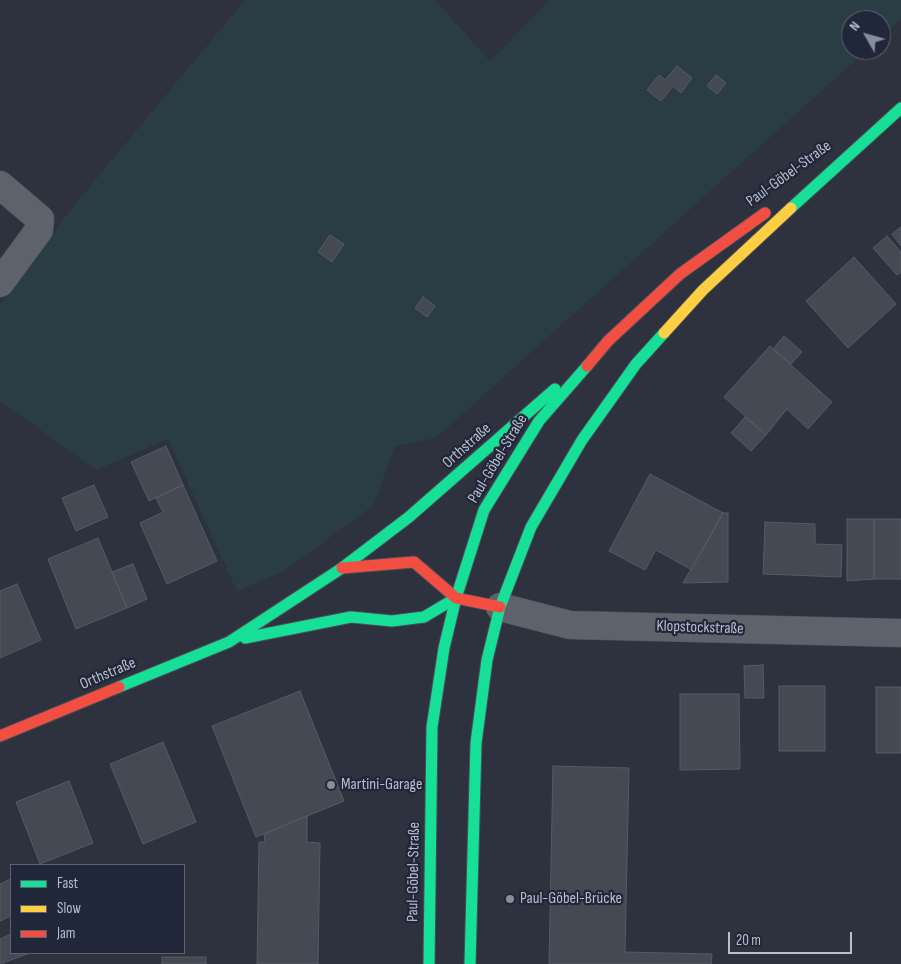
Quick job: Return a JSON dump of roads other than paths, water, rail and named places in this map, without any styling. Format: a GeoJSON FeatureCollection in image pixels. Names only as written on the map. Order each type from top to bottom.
{"type":"FeatureCollection","features":[{"type":"Feature","properties":{"kind":"main road","name":"Paul-Göbel-Straße"},"geometry":{"type":"LineString","coordinates":[[470,964],[476,743],[487,660],[500,608],[531,527],[582,440],[636,364],[703,290],[901,108]]}},
{"type":"Feature","properties":{"kind":"main road","name":"Paul-Göbel-Straße"},"geometry":{"type":"LineString","coordinates":[[429,964],[432,727],[444,648],[456,598],[484,510],[539,422],[608,341],[680,274],[861,143]]}},
{"type":"Feature","properties":{"kind":"main road","name":"Orthstraße"},"geometry":{"type":"LineString","coordinates":[[0,736],[228,642],[342,568],[427,503],[608,341]]}},
{"type":"Feature","properties":{"kind":"main road","name":"Orthstraße"},"geometry":{"type":"LineString","coordinates":[[342,568],[414,562],[456,598],[500,608]]}},
{"type":"Feature","properties":{"kind":"main road","name":"Orthstraße"},"geometry":{"type":"LineString","coordinates":[[228,642],[351,617],[392,621],[424,617],[456,598]]}},
{"type":"Feature","properties":{"kind":"street"},"geometry":{"type":"LineString","coordinates":[[0,185],[40,219],[39,230],[0,283]]}},
{"type":"Feature","properties":{"kind":"street","name":"Klopstockstraße"},"geometry":{"type":"LineString","coordinates":[[500,608],[570,625],[901,634]]}},
{"type":"Feature","properties":{"kind":"place","name":"Martini-Garage"},"geometry":{"type":"Point","coordinates":[331,785]}},
{"type":"Feature","properties":{"kind":"place","name":"Paul-Göbel-Brücke"},"geometry":{"type":"Point","coordinates":[510,899]}}]}
